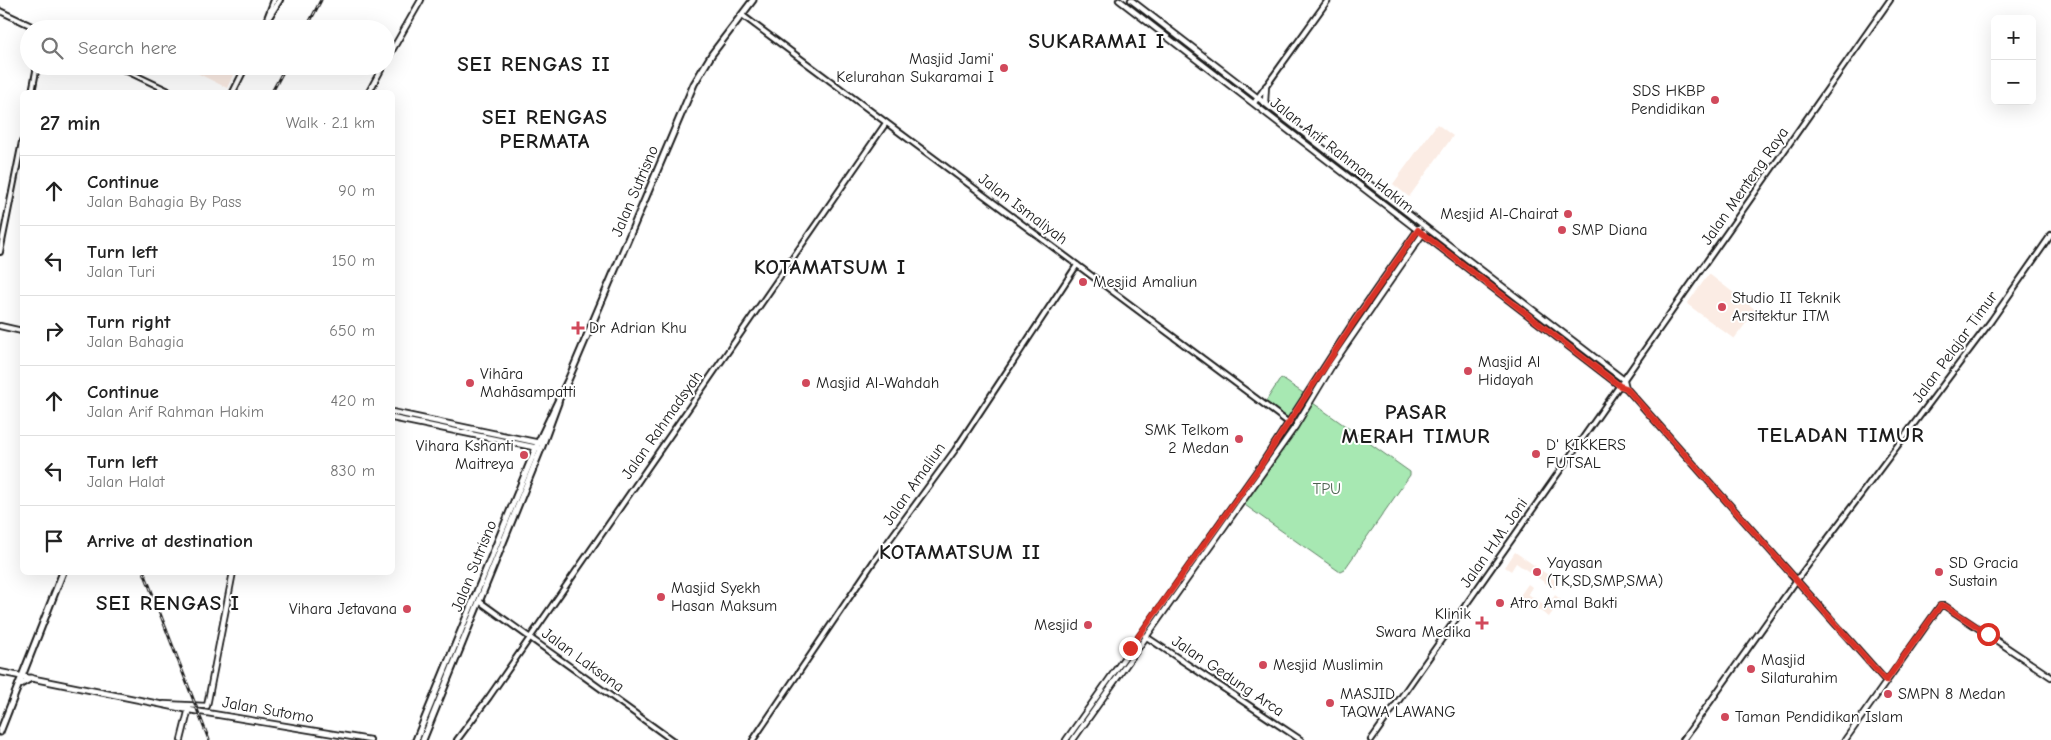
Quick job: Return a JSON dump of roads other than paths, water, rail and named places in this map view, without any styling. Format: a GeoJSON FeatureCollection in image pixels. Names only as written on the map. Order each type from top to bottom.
{"type":"FeatureCollection","features":[{"type":"Feature","properties":{"kind":"main road"},"geometry":{"type":"LineString","coordinates":[[395,45],[421,0]]}},
{"type":"Feature","properties":{"kind":"main road","name":"Jalan Sutrisno"},"geometry":{"type":"LineString","coordinates":[[416,740],[694,84],[708,60],[753,0]]}},
{"type":"Feature","properties":{"kind":"main road","name":"Jalan Arif Rahman Hakim"},"geometry":{"type":"LineString","coordinates":[[1119,0],[1620,386],[1626,388]]}},
{"type":"Feature","properties":{"kind":"main road","name":"Jalan Arif Rahman Hakim"},"geometry":{"type":"LineString","coordinates":[[1131,0],[1624,380]]}},
{"type":"Feature","properties":{"kind":"main road"},"geometry":{"type":"LineString","coordinates":[[370,90],[378,75]]}},
{"type":"Feature","properties":{"kind":"main road"},"geometry":{"type":"LineString","coordinates":[[1265,103],[1266,86]]}},
{"type":"Feature","properties":{"kind":"main road"},"geometry":{"type":"LineString","coordinates":[[1311,148],[1315,142]]}},
{"type":"Feature","properties":{"kind":"main road"},"geometry":{"type":"LineString","coordinates":[[1066,740],[1290,424],[1352,325],[1424,227]]}},
{"type":"Feature","properties":{"kind":"main road"},"geometry":{"type":"LineString","coordinates":[[1072,740],[1295,427],[1332,364],[1420,232]]}},
{"type":"Feature","properties":{"kind":"main road"},"geometry":{"type":"LineString","coordinates":[[0,326],[20,331]]}},
{"type":"Feature","properties":{"kind":"main road"},"geometry":{"type":"LineString","coordinates":[[1624,380],[1626,388],[1886,681]]}},
{"type":"Feature","properties":{"kind":"main road"},"geometry":{"type":"LineString","coordinates":[[395,413],[540,446]]}},
{"type":"Feature","properties":{"kind":"main road"},"geometry":{"type":"LineString","coordinates":[[395,419],[540,446]]}},
{"type":"Feature","properties":{"kind":"main road","name":"Jalan Sutrisno"},"geometry":{"type":"LineString","coordinates":[[423,740],[540,446]]}},
{"type":"Feature","properties":{"kind":"main road"},"geometry":{"type":"LineString","coordinates":[[0,732],[62,575]]}},
{"type":"Feature","properties":{"kind":"main road","name":"Jalan Sutomo"},"geometry":{"type":"LineString","coordinates":[[189,708],[206,707],[232,575]]}},
{"type":"Feature","properties":{"kind":"main road"},"geometry":{"type":"LineString","coordinates":[[1845,740],[1937,608],[1942,605],[2051,677]]}},
{"type":"Feature","properties":{"kind":"main road","name":"Jalan Sutomo"},"geometry":{"type":"LineString","coordinates":[[0,672],[163,704],[370,740]]}},
{"type":"Feature","properties":{"kind":"main road"},"geometry":{"type":"LineString","coordinates":[[19,685],[32,678]]}},
{"type":"Feature","properties":{"kind":"main road"},"geometry":{"type":"LineString","coordinates":[[181,740],[189,708]]}},
{"type":"Feature","properties":{"kind":"street"},"geometry":{"type":"LineString","coordinates":[[267,20],[274,0]]}},
{"type":"Feature","properties":{"kind":"street"},"geometry":{"type":"LineString","coordinates":[[268,20],[280,0]]}},
{"type":"Feature","properties":{"kind":"street"},"geometry":{"type":"LineString","coordinates":[[1254,103],[1328,0]]}},
{"type":"Feature","properties":{"kind":"street","name":"Jalan Menteng Raya"},"geometry":{"type":"LineString","coordinates":[[1620,386],[1890,0]]}},
{"type":"Feature","properties":{"kind":"street"},"geometry":{"type":"LineString","coordinates":[[0,11],[20,20]]}},
{"type":"Feature","properties":{"kind":"street","name":"Jalan Ismaliyah"},"geometry":{"type":"LineString","coordinates":[[742,16],[1290,424]]}},
{"type":"Feature","properties":{"kind":"street"},"geometry":{"type":"LineString","coordinates":[[32,90],[35,75]]}},
{"type":"Feature","properties":{"kind":"street"},"geometry":{"type":"LineString","coordinates":[[135,75],[167,90]]}},
{"type":"Feature","properties":{"kind":"street"},"geometry":{"type":"LineString","coordinates":[[235,90],[242,75]]}},
{"type":"Feature","properties":{"kind":"street","name":"Jalan Rahmadsyah"},"geometry":{"type":"LineString","coordinates":[[457,740],[489,697],[886,123]]}},
{"type":"Feature","properties":{"kind":"street"},"geometry":{"type":"LineString","coordinates":[[0,252],[20,152]]}},
{"type":"Feature","properties":{"kind":"street","name":"Jalan Pelajar Timur"},"geometry":{"type":"LineString","coordinates":[[1683,740],[1796,581],[1988,326],[2051,235]]}},
{"type":"Feature","properties":{"kind":"street","name":"Jalan Amaliun"},"geometry":{"type":"LineString","coordinates":[[753,740],[874,561],[950,456],[1077,265]]}},
{"type":"Feature","properties":{"kind":"street","name":"Jalan H.M. Joni"},"geometry":{"type":"LineString","coordinates":[[1371,740],[1620,386]]}},
{"type":"Feature","properties":{"kind":"street","name":"Jalan Laksana"},"geometry":{"type":"LineString","coordinates":[[479,601],[672,740]]}},
{"type":"Feature","properties":{"kind":"street","name":"Jalan Gedung Arca"},"geometry":{"type":"LineString","coordinates":[[1141,633],[1301,740]]}},
{"type":"Feature","properties":{"kind":"railway"},"geometry":{"type":"LineString","coordinates":[[311,20],[321,0]]}},
{"type":"Feature","properties":{"kind":"railway"},"geometry":{"type":"LineString","coordinates":[[273,90],[281,75]]}},
{"type":"Feature","properties":{"kind":"railway"},"geometry":{"type":"LineString","coordinates":[[145,575],[209,740]]}},
{"type":"Feature","properties":{"kind":"place","name":"Masjid Jami' Kelurahan Sukaramai I"},"geometry":{"type":"Point","coordinates":[1004,68]}},
{"type":"Feature","properties":{"kind":"place","name":"SDS HKBP Pendidikan"},"geometry":{"type":"Point","coordinates":[1715,100]}},
{"type":"Feature","properties":{"kind":"place","name":"Mesjid Al-Chairat"},"geometry":{"type":"Point","coordinates":[1568,214]}},
{"type":"Feature","properties":{"kind":"place","name":"SMP Diana"},"geometry":{"type":"Point","coordinates":[1562,230]}},
{"type":"Feature","properties":{"kind":"place","name":"Mesjid Amaliun"},"geometry":{"type":"Point","coordinates":[1083,282]}},
{"type":"Feature","properties":{"kind":"place","name":"Studio II Teknik Arsitektur ITM"},"geometry":{"type":"Point","coordinates":[1722,307]}},
{"type":"Feature","properties":{"kind":"place","name":"Dr Adrian Khu"},"geometry":{"type":"Point","coordinates":[578,328]}},
{"type":"Feature","properties":{"kind":"place","name":"Masjid Al Hidayah"},"geometry":{"type":"Point","coordinates":[1468,371]}},
{"type":"Feature","properties":{"kind":"place","name":"Vihāra Mahāsampatti"},"geometry":{"type":"Point","coordinates":[470,383]}},
{"type":"Feature","properties":{"kind":"place","name":"Masjid Al-Wahdah"},"geometry":{"type":"Point","coordinates":[806,383]}},
{"type":"Feature","properties":{"kind":"place","name":"SMK Telkom 2 Medan"},"geometry":{"type":"Point","coordinates":[1239,439]}},
{"type":"Feature","properties":{"kind":"place","name":"D' KIKKERS FUTSAL"},"geometry":{"type":"Point","coordinates":[1536,454]}},
{"type":"Feature","properties":{"kind":"place","name":"Vihara Kshanti Maitreya"},"geometry":{"type":"Point","coordinates":[524,455]}},
{"type":"Feature","properties":{"kind":"place","name":"Yayasan (TK,SD,SMP,SMA)"},"geometry":{"type":"Point","coordinates":[1537,572]}},
{"type":"Feature","properties":{"kind":"place","name":"SD Gracia Sustain"},"geometry":{"type":"Point","coordinates":[1939,572]}},
{"type":"Feature","properties":{"kind":"place","name":"Masjid Syekh Hasan Maksum"},"geometry":{"type":"Point","coordinates":[661,597]}},
{"type":"Feature","properties":{"kind":"place","name":"Atro Amal Bakti"},"geometry":{"type":"Point","coordinates":[1500,603]}},
{"type":"Feature","properties":{"kind":"place","name":"Vihara Jetavana"},"geometry":{"type":"Point","coordinates":[407,609]}},
{"type":"Feature","properties":{"kind":"place","name":"Klinik Swara Medika"},"geometry":{"type":"Point","coordinates":[1482,623]}},
{"type":"Feature","properties":{"kind":"place","name":"Mesjid"},"geometry":{"type":"Point","coordinates":[1088,625]}},
{"type":"Feature","properties":{"kind":"place","name":"Mesjid Muslimin"},"geometry":{"type":"Point","coordinates":[1263,665]}},
{"type":"Feature","properties":{"kind":"place","name":"Masjid Silaturahim"},"geometry":{"type":"Point","coordinates":[1751,669]}},
{"type":"Feature","properties":{"kind":"place","name":"SMPN 8 Medan"},"geometry":{"type":"Point","coordinates":[1888,694]}},
{"type":"Feature","properties":{"kind":"place","name":"MASJID TAQWA LAWANG"},"geometry":{"type":"Point","coordinates":[1330,703]}},
{"type":"Feature","properties":{"kind":"place","name":"Taman Pendidikan Islam"},"geometry":{"type":"Point","coordinates":[1725,717]}},
{"type":"Feature","properties":{"kind":"district","name":"SUKARAMAI I"},"geometry":{"type":"Point","coordinates":[1097,41]}},
{"type":"Feature","properties":{"kind":"district","name":"SEI RENGAS II"},"geometry":{"type":"Point","coordinates":[534,64]}},
{"type":"Feature","properties":{"kind":"district","name":"SEI RENGAS PERMATA"},"geometry":{"type":"Point","coordinates":[545,129]}},
{"type":"Feature","properties":{"kind":"district","name":"KOTAMATSUM I"},"geometry":{"type":"Point","coordinates":[830,267]}},
{"type":"Feature","properties":{"kind":"district","name":"PASAR MERAH TIMUR"},"geometry":{"type":"Point","coordinates":[1416,424]}},
{"type":"Feature","properties":{"kind":"district","name":"TELADAN TIMUR"},"geometry":{"type":"Point","coordinates":[1841,435]}},
{"type":"Feature","properties":{"kind":"district","name":"KOTAMATSUM II"},"geometry":{"type":"Point","coordinates":[960,552]}},
{"type":"Feature","properties":{"kind":"district","name":"SEI RENGAS I"},"geometry":{"type":"Point","coordinates":[168,603]}},
{"type":"Feature","properties":{"kind":"park label","name":"TPU"},"geometry":{"type":"Point","coordinates":[1327,489]}}]}
